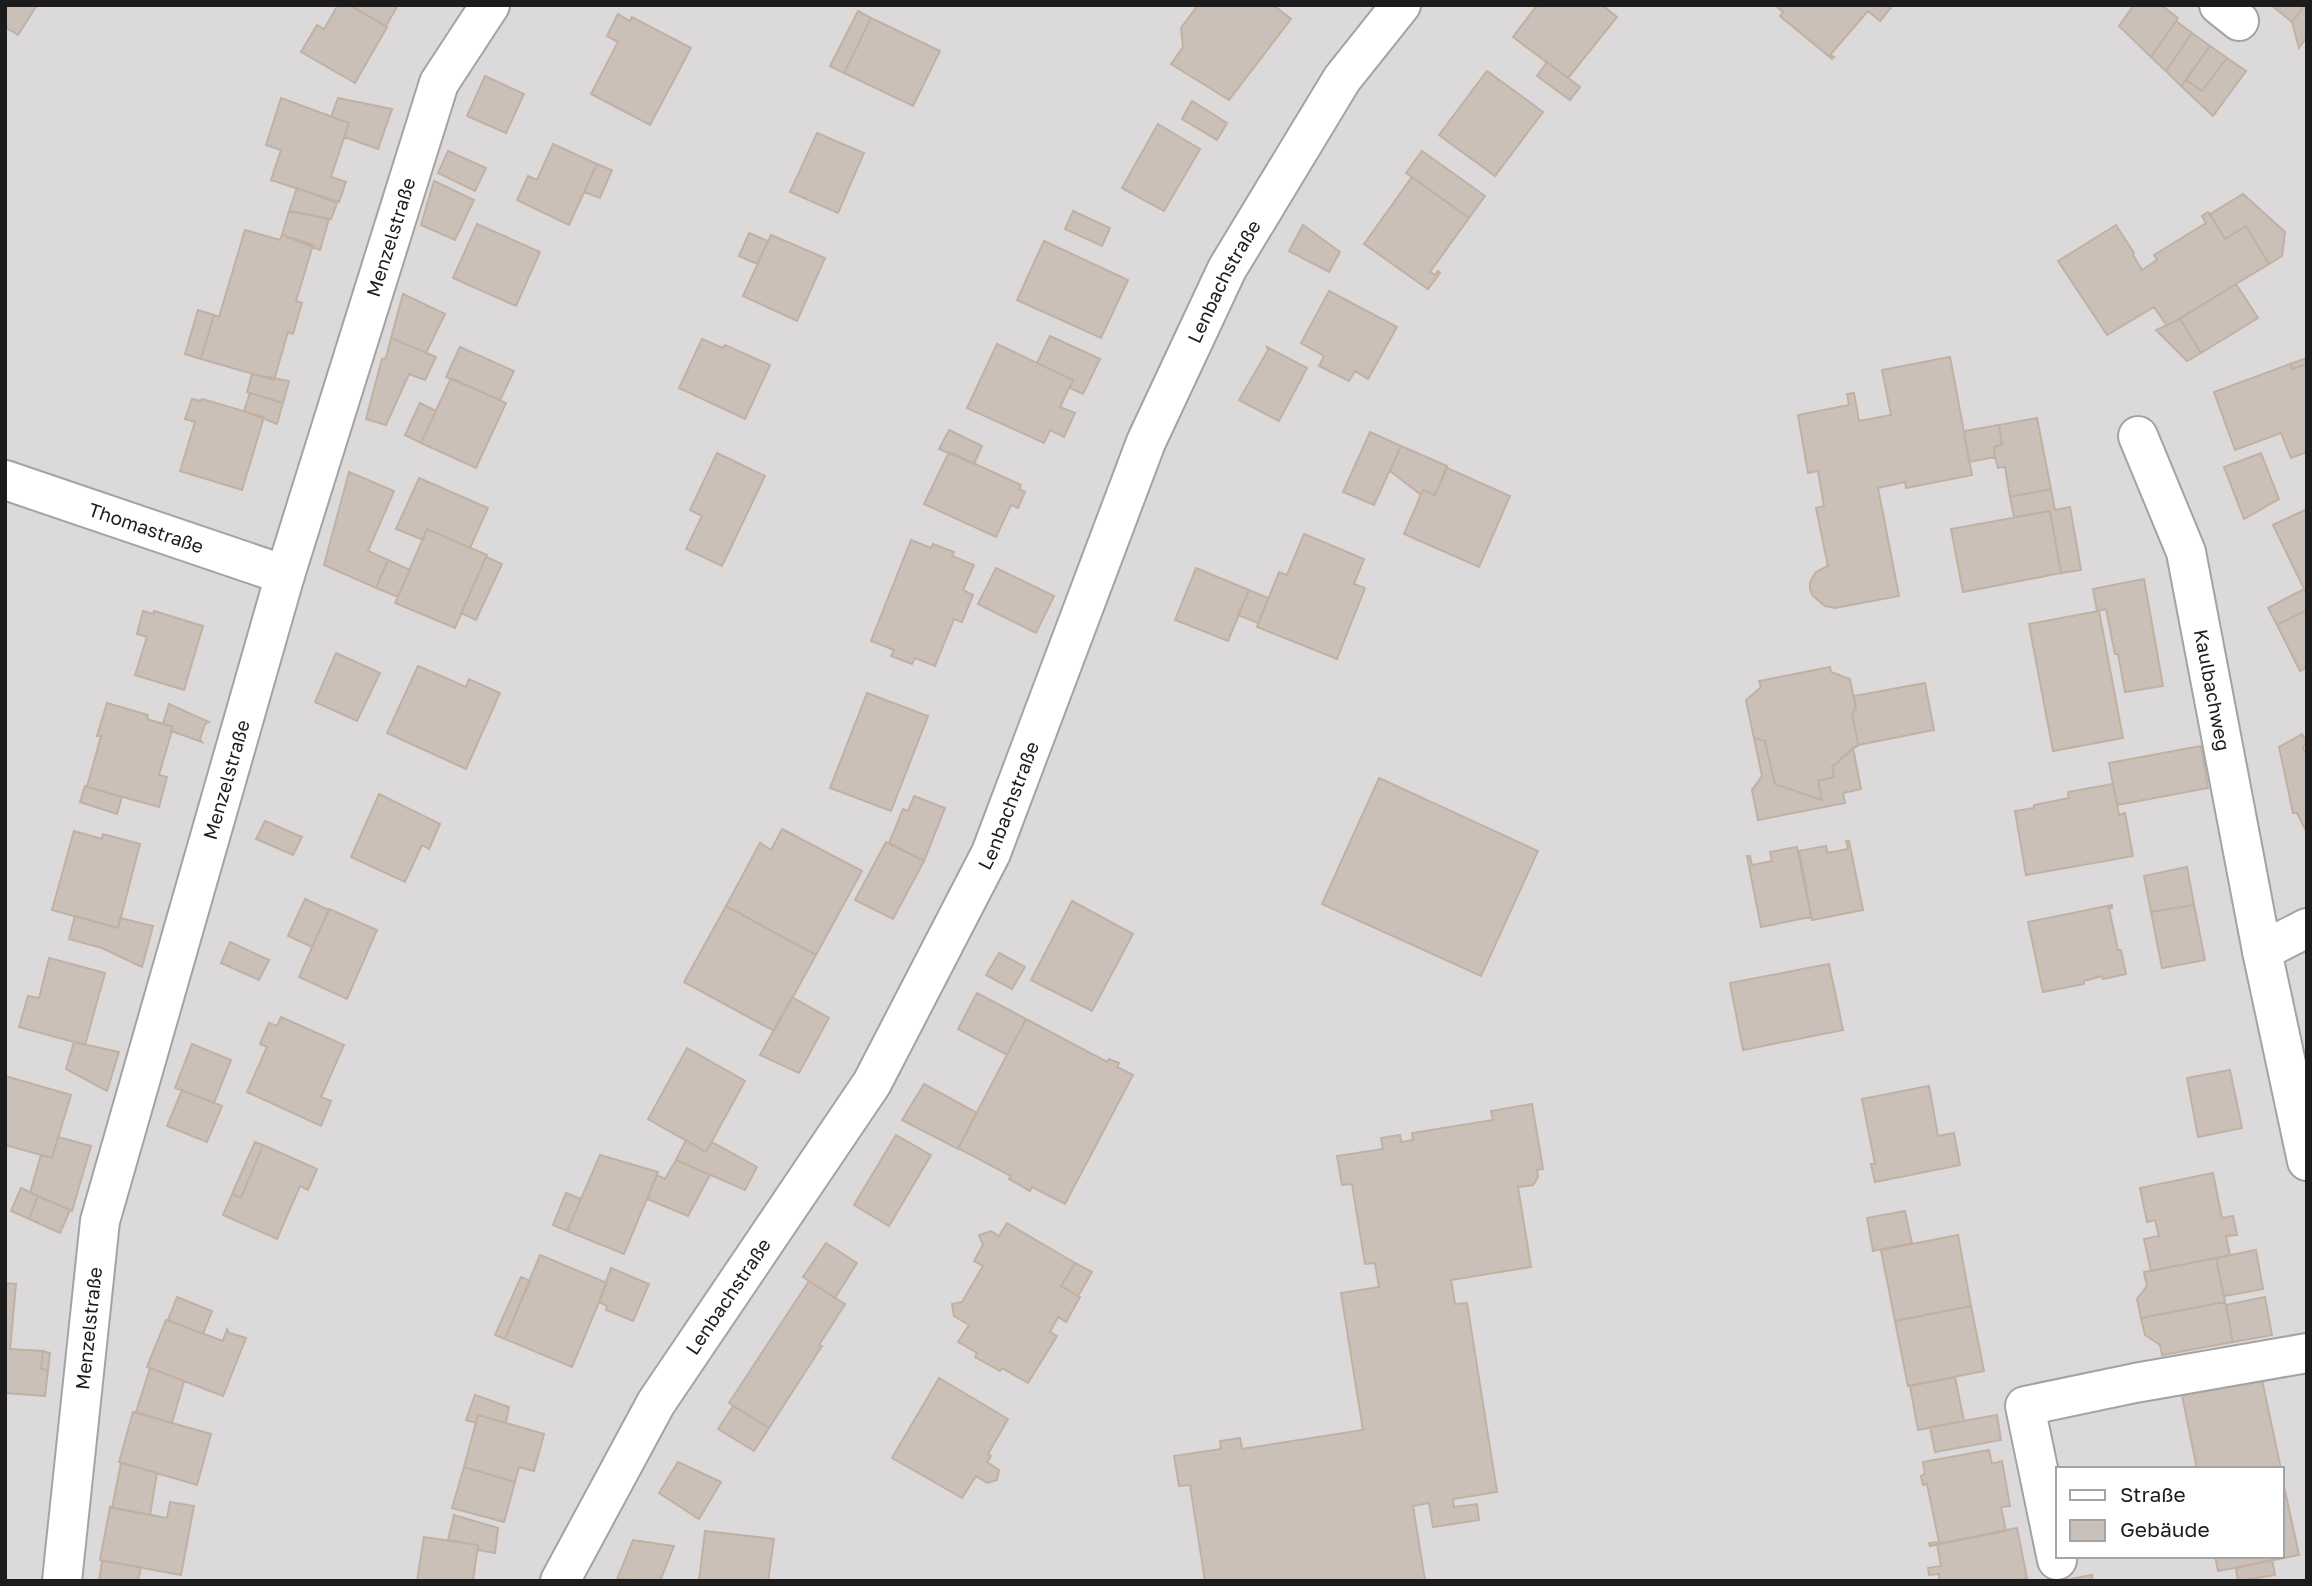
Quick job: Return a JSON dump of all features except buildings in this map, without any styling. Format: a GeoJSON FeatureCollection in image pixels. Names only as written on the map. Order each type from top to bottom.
{"type":"FeatureCollection","features":[{"type":"Feature","properties":{"kind":"street","name":"Menzelstraße"},"geometry":{"type":"LineString","coordinates":[[62,1581],[100,1221],[285,575],[439,83],[490,5]]}},
{"type":"Feature","properties":{"kind":"street","name":"Lenbachstraße"},"geometry":{"type":"LineString","coordinates":[[560,1581],[656,1402],[872,1083],[991,853],[1146,442],[1227,269],[1342,79],[1401,5]]}},
{"type":"Feature","properties":{"kind":"street","name":"Kaulbachweg"},"geometry":{"type":"LineString","coordinates":[[2138,436],[2186,552],[2262,951],[2307,1161]]}},
{"type":"Feature","properties":{"kind":"street","name":"Thomastraße"},"geometry":{"type":"LineString","coordinates":[[5,480],[285,575]]}},
{"type":"Feature","properties":{"kind":"street"},"geometry":{"type":"LineString","coordinates":[[2262,951],[2307,928]]}},
{"type":"Feature","properties":{"kind":"street"},"geometry":{"type":"LineString","coordinates":[[2056,1555],[2025,1406],[2135,1383],[2307,1353]]}},
{"type":"Feature","properties":{"kind":"shaded area"},"geometry":{"type":"Polygon","coordinates":[[[5,5],[2307,5],[2307,1581],[5,1581],[5,5]]]}}]}
